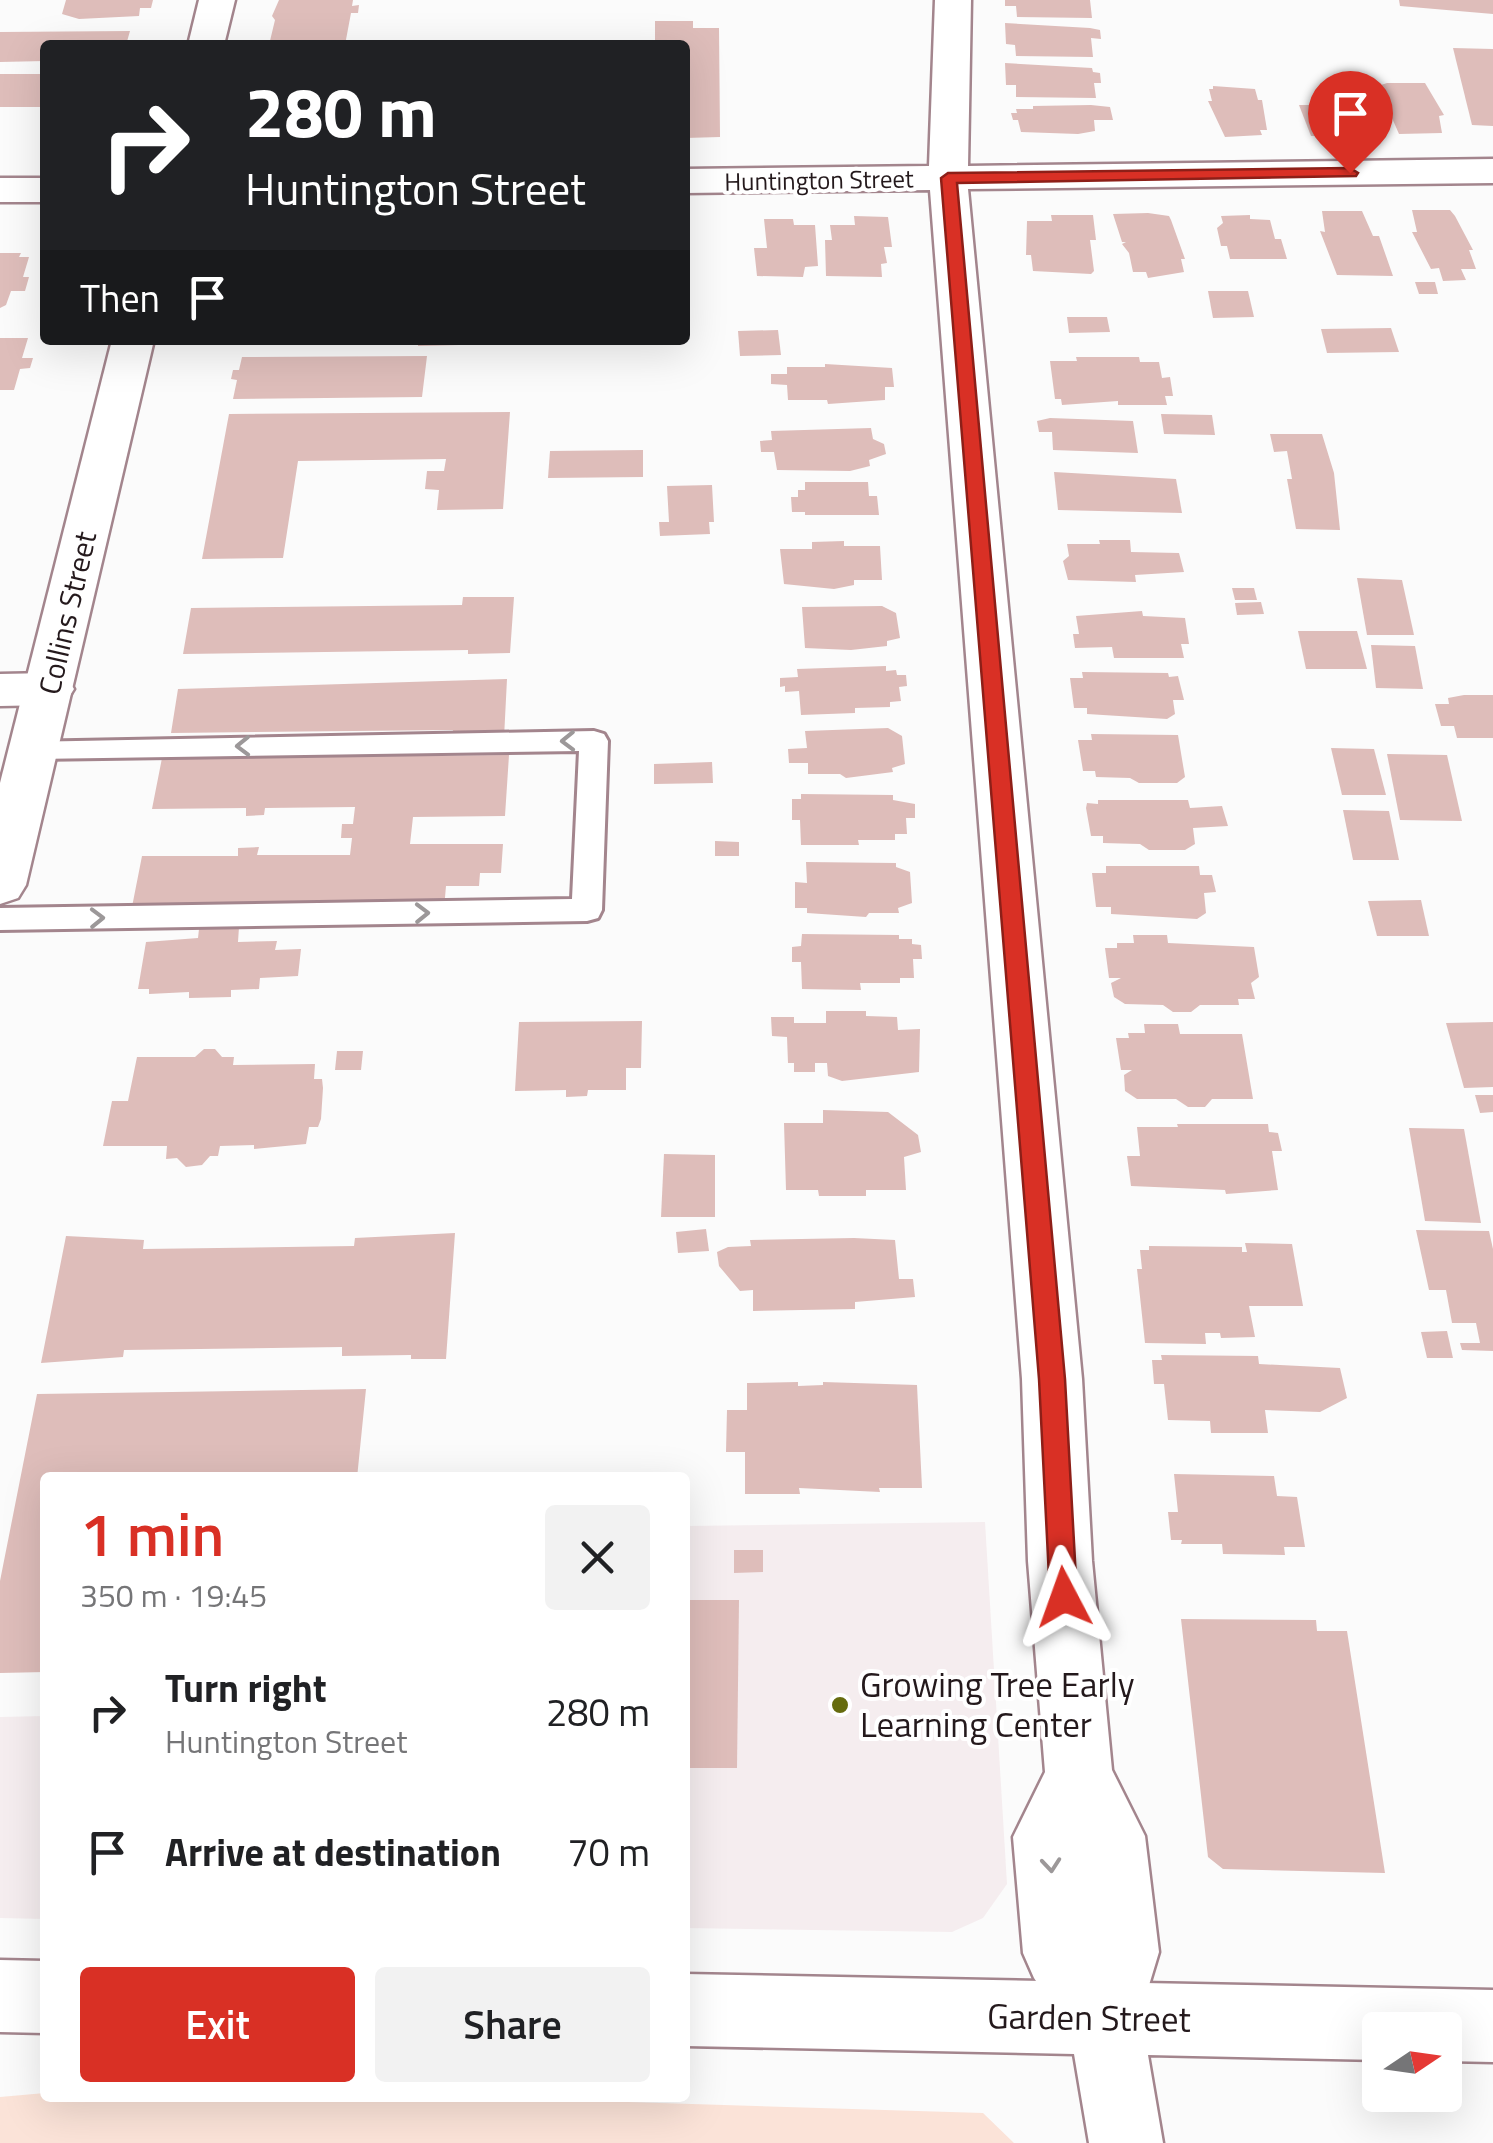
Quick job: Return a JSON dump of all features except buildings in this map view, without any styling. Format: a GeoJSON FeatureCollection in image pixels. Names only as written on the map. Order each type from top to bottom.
{"type":"FeatureCollection","features":[{"type":"Feature","properties":{"kind":"street"},"geometry":{"type":"LineString","coordinates":[[207,40],[218,0]]}},
{"type":"Feature","properties":{"kind":"street"},"geometry":{"type":"LineString","coordinates":[[953,0],[948,178],[1052,1379],[1060,1561],[1079,1775],[1048,1837],[1059,1953],[1105,2019],[1126,2143]]}},
{"type":"Feature","properties":{"kind":"street","name":"Huntington Street"},"geometry":{"type":"LineString","coordinates":[[690,182],[1493,171]]}},
{"type":"Feature","properties":{"kind":"street"},"geometry":{"type":"LineString","coordinates":[[0,190],[40,190]]}},
{"type":"Feature","properties":{"kind":"street","name":"Collins Street"},"geometry":{"type":"LineString","coordinates":[[0,885],[132,345]]}},
{"type":"Feature","properties":{"kind":"street"},"geometry":{"type":"LineString","coordinates":[[0,690],[50,690]]}},
{"type":"Feature","properties":{"kind":"street"},"geometry":{"type":"LineString","coordinates":[[0,1996],[40,1997]]}},
{"type":"Feature","properties":{"kind":"street","name":"Garden Street"},"geometry":{"type":"LineString","coordinates":[[690,2010],[1493,2026]]}},
{"type":"Feature","properties":{"kind":"lane"},"geometry":{"type":"LineString","coordinates":[[0,918],[587,910],[594,741],[35,748]]}},
{"type":"Feature","properties":{"kind":"shaded area","name":"Growing Tree Early Learning Center"},"geometry":{"type":"Polygon","coordinates":[[[985,1522],[1007,1884],[983,1918],[952,1932],[690,1928],[690,1526],[985,1522]]]}},
{"type":"Feature","properties":{"kind":"shaded area"},"geometry":{"type":"Polygon","coordinates":[[[40,1716],[40,1919],[0,1918],[0,1717],[40,1716]]]}},
{"type":"Feature","properties":{"kind":"shaded area"},"geometry":{"type":"Polygon","coordinates":[[[40,2093],[40,2102],[626,2102],[983,2113],[1014,2143],[0,2143],[0,2097],[40,2093]]]}},
{"type":"Feature","properties":{"kind":"place","name":"Growing Tree Early Learning Center"},"geometry":{"type":"Point","coordinates":[840,1705]}},
{"type":"Feature","properties":{"kind":"route"},"geometry":{"type":"LineString","coordinates":[[1064,1597],[1052,1379],[948,178],[1350,173]]}}]}
